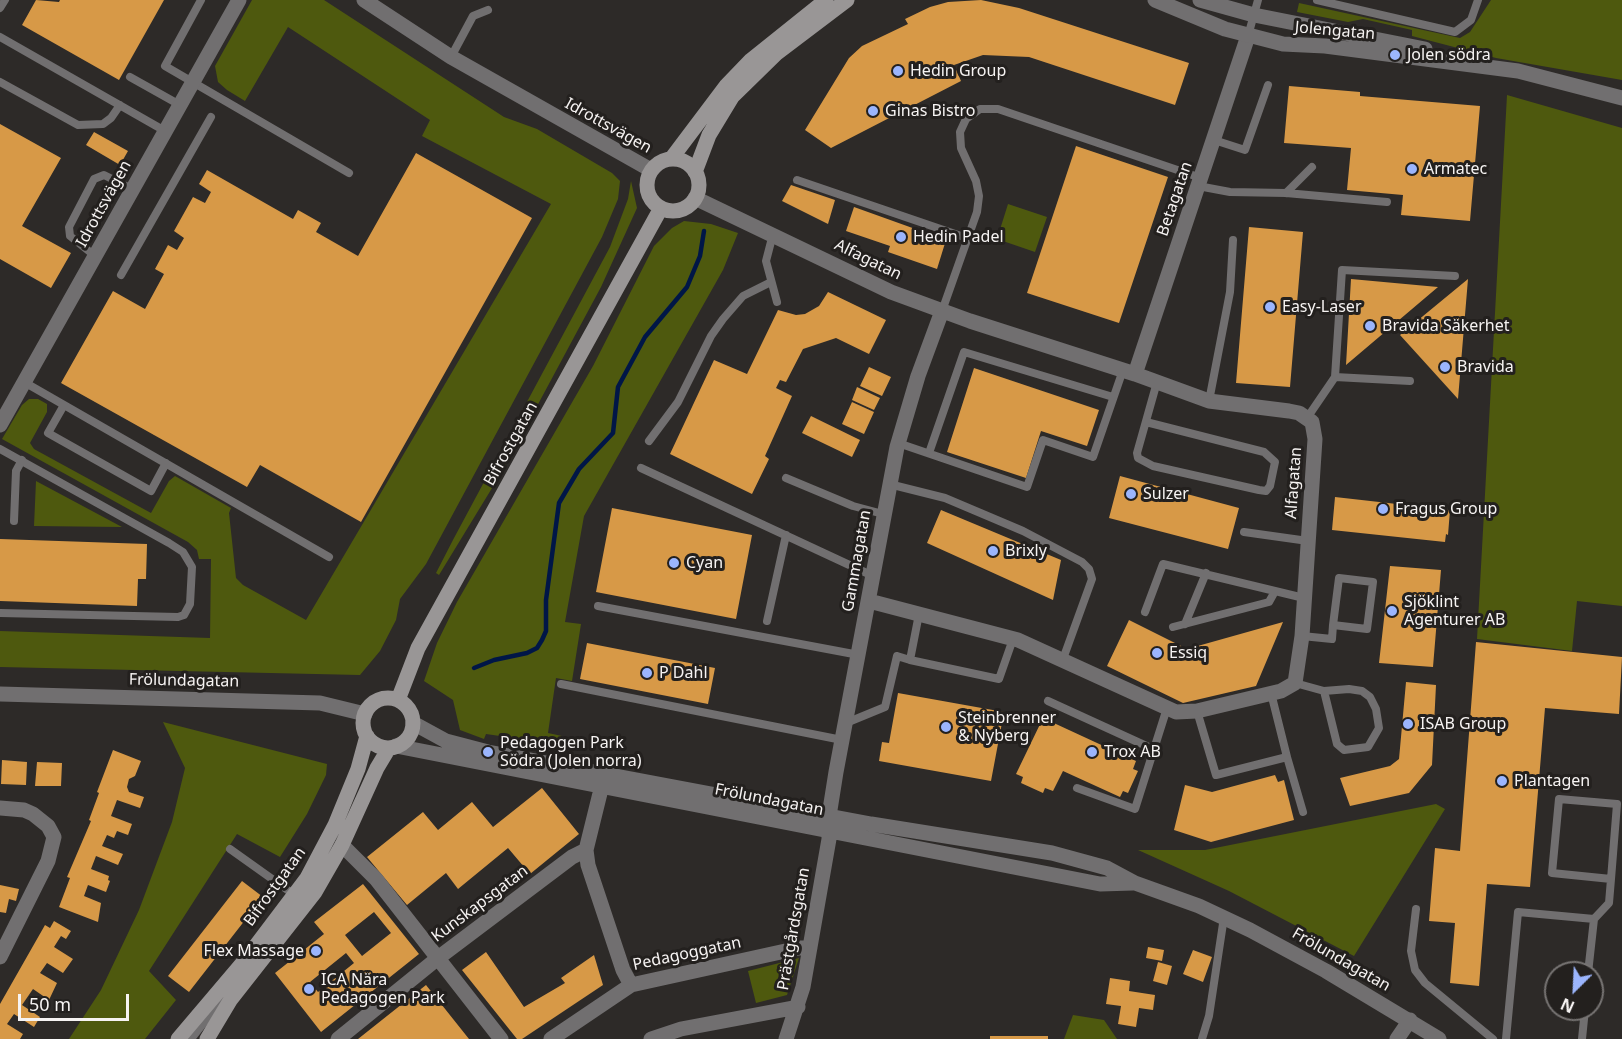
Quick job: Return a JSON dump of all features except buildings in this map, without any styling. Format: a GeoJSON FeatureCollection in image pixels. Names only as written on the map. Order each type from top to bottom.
{"type":"FeatureCollection","features":[{"type":"Feature","properties":{"kind":"main road"},"geometry":{"type":"LineString","coordinates":[[671,159],[726,86],[751,60],[826,0]]}},
{"type":"Feature","properties":{"kind":"main road"},"geometry":{"type":"LineString","coordinates":[[695,172],[686,162],[671,159],[659,163],[651,170],[648,178],[648,191],[654,203],[661,208],[680,209],[694,198],[698,190],[695,172],[709,135],[732,97],[777,53],[848,0]]}},
{"type":"Feature","properties":{"kind":"main road","name":"Bifrostgatan"},"geometry":{"type":"LineString","coordinates":[[398,700],[418,648],[661,208]]}},
{"type":"Feature","properties":{"kind":"main road"},"geometry":{"type":"LineString","coordinates":[[365,714],[379,700],[398,700],[409,709],[413,723]]}},
{"type":"Feature","properties":{"kind":"main road","name":"Bifrostgatan"},"geometry":{"type":"LineString","coordinates":[[207,1039],[231,999],[300,899],[358,769],[367,736],[363,725],[365,714]]}},
{"type":"Feature","properties":{"kind":"main road","name":"Bifrostgatan"},"geometry":{"type":"LineString","coordinates":[[178,1039],[300,899],[342,845],[360,804],[393,747],[408,737],[413,723]]}},
{"type":"Feature","properties":{"kind":"main road"},"geometry":{"type":"LineString","coordinates":[[367,736],[377,745],[393,747]]}},
{"type":"Feature","properties":{"kind":"street","name":"Idrottsvägen"},"geometry":{"type":"LineString","coordinates":[[0,425],[240,0]]}},
{"type":"Feature","properties":{"kind":"street","name":"Idrottsvägen"},"geometry":{"type":"LineString","coordinates":[[364,0],[451,57],[651,170]]}},
{"type":"Feature","properties":{"kind":"street","name":"Jolengatan"},"geometry":{"type":"LineString","coordinates":[[1155,0],[1189,16],[1248,36],[1283,44],[1325,46],[1518,71],[1622,98]]}},
{"type":"Feature","properties":{"kind":"street","name":"Jolengatan"},"geometry":{"type":"LineString","coordinates":[[1200,0],[1256,7],[1502,63],[1518,71]]}},
{"type":"Feature","properties":{"kind":"street","name":"Betagatan"},"geometry":{"type":"LineString","coordinates":[[1129,372],[1200,182],[1248,36]]}},
{"type":"Feature","properties":{"kind":"street","name":"Alfagatan"},"geometry":{"type":"LineString","coordinates":[[694,198],[891,292],[942,311],[1129,372],[1209,401],[1289,411],[1312,422],[1315,439],[1302,636],[1295,683]]}},
{"type":"Feature","properties":{"kind":"street","name":"Gammagatan"},"geometry":{"type":"LineString","coordinates":[[829,823],[883,514],[898,443],[918,376],[942,311]]}},
{"type":"Feature","properties":{"kind":"street"},"geometry":{"type":"LineString","coordinates":[[869,601],[1013,639],[1063,659],[1176,712],[1197,711],[1281,691],[1295,683]]}},
{"type":"Feature","properties":{"kind":"street","name":"Frölundagatan"},"geometry":{"type":"LineString","coordinates":[[0,694],[320,703],[365,714]]}},
{"type":"Feature","properties":{"kind":"street","name":"Frölundagatan"},"geometry":{"type":"LineString","coordinates":[[413,723],[446,741],[466,747],[603,780]]}},
{"type":"Feature","properties":{"kind":"street","name":"Frölundagatan"},"geometry":{"type":"LineString","coordinates":[[393,747],[603,780],[829,823],[1052,854],[1107,868],[1135,883],[1224,917],[1316,965],[1438,1039]]}},
{"type":"Feature","properties":{"kind":"street"},"geometry":{"type":"LineString","coordinates":[[603,780],[586,850],[588,865],[623,970],[631,985]]}},
{"type":"Feature","properties":{"kind":"street"},"geometry":{"type":"LineString","coordinates":[[0,808],[24,810],[33,814],[48,826],[54,837],[48,861],[0,957]]}},
{"type":"Feature","properties":{"kind":"street","name":"Prästgårdsgatan"},"geometry":{"type":"LineString","coordinates":[[786,1039],[798,1008],[810,948],[829,823]]}},
{"type":"Feature","properties":{"kind":"street"},"geometry":{"type":"LineString","coordinates":[[342,845],[376,879],[501,1039]]}},
{"type":"Feature","properties":{"kind":"street","name":"Kunskapsgatan"},"geometry":{"type":"LineString","coordinates":[[338,1039],[438,958],[572,857],[586,850]]}},
{"type":"Feature","properties":{"kind":"street","name":"Pedagoggatan"},"geometry":{"type":"LineString","coordinates":[[551,1039],[631,985],[799,948],[810,948]]}},
{"type":"Feature","properties":{"kind":"street"},"geometry":{"type":"LineString","coordinates":[[651,1039],[681,1029],[798,1008]]}},
{"type":"Feature","properties":{"kind":"street"},"geometry":{"type":"LineString","coordinates":[[1397,1039],[1410,1020]]}},
{"type":"Feature","properties":{"kind":"lane"},"geometry":{"type":"LineString","coordinates":[[0,9],[5,0]]}},
{"type":"Feature","properties":{"kind":"lane"},"geometry":{"type":"LineString","coordinates":[[201,0],[165,66],[349,173]]}},
{"type":"Feature","properties":{"kind":"lane"},"geometry":{"type":"LineString","coordinates":[[1317,0],[1455,32],[1471,20],[1479,0]]}},
{"type":"Feature","properties":{"kind":"lane"},"geometry":{"type":"LineString","coordinates":[[1248,36],[1256,7]]}},
{"type":"Feature","properties":{"kind":"lane"},"geometry":{"type":"LineString","coordinates":[[451,57],[473,16],[488,10]]}},
{"type":"Feature","properties":{"kind":"lane"},"geometry":{"type":"LineString","coordinates":[[0,37],[165,131]]}},
{"type":"Feature","properties":{"kind":"lane"},"geometry":{"type":"LineString","coordinates":[[130,76],[180,105]]}},
{"type":"Feature","properties":{"kind":"lane"},"geometry":{"type":"LineString","coordinates":[[0,82],[78,125],[103,124],[111,118],[120,105]]}},
{"type":"Feature","properties":{"kind":"lane"},"geometry":{"type":"LineString","coordinates":[[1214,140],[1245,150],[1268,85]]}},
{"type":"Feature","properties":{"kind":"lane"},"geometry":{"type":"LineString","coordinates":[[942,311],[979,196],[976,181],[961,148],[960,132],[966,119],[980,109],[998,109],[1230,192],[1286,193],[1387,202]]}},
{"type":"Feature","properties":{"kind":"lane"},"geometry":{"type":"LineString","coordinates":[[121,275],[211,117]]}},
{"type":"Feature","properties":{"kind":"lane"},"geometry":{"type":"LineString","coordinates":[[1286,193],[1312,167]]}},
{"type":"Feature","properties":{"kind":"lane"},"geometry":{"type":"LineString","coordinates":[[95,256],[70,236],[69,227],[94,179],[104,175],[132,189]]}},
{"type":"Feature","properties":{"kind":"lane"},"geometry":{"type":"LineString","coordinates":[[797,180],[967,238]]}},
{"type":"Feature","properties":{"kind":"lane"},"geometry":{"type":"LineString","coordinates":[[773,234],[766,261],[777,302]]}},
{"type":"Feature","properties":{"kind":"lane"},"geometry":{"type":"LineString","coordinates":[[1209,401],[1230,292],[1233,240]]}},
{"type":"Feature","properties":{"kind":"lane"},"geometry":{"type":"LineString","coordinates":[[1307,418],[1335,377],[1342,270],[1455,276]]}},
{"type":"Feature","properties":{"kind":"lane"},"geometry":{"type":"LineString","coordinates":[[649,441],[678,402],[711,336],[723,319],[743,296],[771,282]]}},
{"type":"Feature","properties":{"kind":"lane"},"geometry":{"type":"LineString","coordinates":[[929,453],[964,352],[1113,397]]}},
{"type":"Feature","properties":{"kind":"lane"},"geometry":{"type":"LineString","coordinates":[[898,443],[1027,487],[1043,440],[1093,457],[1113,397],[1129,372]]}},
{"type":"Feature","properties":{"kind":"lane"},"geometry":{"type":"LineString","coordinates":[[1335,377],[1410,381]]}},
{"type":"Feature","properties":{"kind":"lane"},"geometry":{"type":"LineString","coordinates":[[24,382],[329,557]]}},
{"type":"Feature","properties":{"kind":"lane"},"geometry":{"type":"LineString","coordinates":[[1146,422],[1264,452],[1275,462],[1270,486],[1266,490],[1259,490],[1143,462],[1137,453],[1157,382]]}},
{"type":"Feature","properties":{"kind":"lane"},"geometry":{"type":"LineString","coordinates":[[64,405],[48,433],[151,491],[166,464]]}},
{"type":"Feature","properties":{"kind":"lane"},"geometry":{"type":"LineString","coordinates":[[0,449],[183,552],[192,567],[190,604],[184,615],[178,617],[0,613]]}},
{"type":"Feature","properties":{"kind":"lane"},"geometry":{"type":"LineString","coordinates":[[14,521],[16,471],[22,460]]}},
{"type":"Feature","properties":{"kind":"lane"},"geometry":{"type":"LineString","coordinates":[[641,468],[873,576]]}},
{"type":"Feature","properties":{"kind":"lane"},"geometry":{"type":"LineString","coordinates":[[786,478],[853,506],[883,514]]}},
{"type":"Feature","properties":{"kind":"lane"},"geometry":{"type":"LineString","coordinates":[[889,484],[945,498],[1023,531],[1082,562],[1089,569],[1092,579],[1088,595],[1063,659]]}},
{"type":"Feature","properties":{"kind":"lane"},"geometry":{"type":"LineString","coordinates":[[1244,531],[1308,541]]}},
{"type":"Feature","properties":{"kind":"lane"},"geometry":{"type":"LineString","coordinates":[[767,621],[786,536]]}},
{"type":"Feature","properties":{"kind":"lane"},"geometry":{"type":"LineString","coordinates":[[1145,612],[1163,564],[1206,573],[1274,593],[1304,598]]}},
{"type":"Feature","properties":{"kind":"lane"},"geometry":{"type":"LineString","coordinates":[[1185,624],[1206,573]]}},
{"type":"Feature","properties":{"kind":"lane"},"geometry":{"type":"LineString","coordinates":[[1302,636],[1332,639],[1333,625],[1339,578],[1372,582],[1367,629],[1333,625]]}},
{"type":"Feature","properties":{"kind":"lane"},"geometry":{"type":"LineString","coordinates":[[1173,627],[1269,602],[1274,593]]}},
{"type":"Feature","properties":{"kind":"lane"},"geometry":{"type":"LineString","coordinates":[[598,606],[859,655]]}},
{"type":"Feature","properties":{"kind":"lane"},"geometry":{"type":"LineString","coordinates":[[910,660],[919,614]]}},
{"type":"Feature","properties":{"kind":"lane"},"geometry":{"type":"LineString","coordinates":[[846,723],[885,707],[897,656],[999,679],[1013,639]]}},
{"type":"Feature","properties":{"kind":"lane"},"geometry":{"type":"LineString","coordinates":[[1295,683],[1324,691],[1349,689],[1362,691],[1370,697],[1376,709],[1379,728],[1368,747],[1344,750],[1337,744],[1324,691]]}},
{"type":"Feature","properties":{"kind":"lane"},"geometry":{"type":"LineString","coordinates":[[561,684],[842,740]]}},
{"type":"Feature","properties":{"kind":"lane"},"geometry":{"type":"LineString","coordinates":[[1271,693],[1303,812]]}},
{"type":"Feature","properties":{"kind":"lane"},"geometry":{"type":"LineString","coordinates":[[1048,701],[1154,749]]}},
{"type":"Feature","properties":{"kind":"lane"},"geometry":{"type":"LineString","coordinates":[[1077,788],[1135,809],[1167,708]]}},
{"type":"Feature","properties":{"kind":"lane"},"geometry":{"type":"LineString","coordinates":[[1197,711],[1216,775],[1287,757]]}},
{"type":"Feature","properties":{"kind":"lane"},"geometry":{"type":"LineString","coordinates":[[1589,961],[1594,919],[1609,903],[1611,879],[1617,804],[1559,799],[1552,873],[1611,879]]}},
{"type":"Feature","properties":{"kind":"lane"},"geometry":{"type":"LineString","coordinates":[[191,1039],[300,899],[320,869],[347,817],[360,804]]}},
{"type":"Feature","properties":{"kind":"lane"},"geometry":{"type":"LineString","coordinates":[[230,849],[300,899]]}},
{"type":"Feature","properties":{"kind":"lane"},"geometry":{"type":"LineString","coordinates":[[1416,909],[1411,951],[1415,970],[1425,983],[1493,1039]]}},
{"type":"Feature","properties":{"kind":"lane"},"geometry":{"type":"LineString","coordinates":[[1506,1039],[1518,912],[1594,919]]}},
{"type":"Feature","properties":{"kind":"lane"},"geometry":{"type":"LineString","coordinates":[[1202,1039],[1209,1016],[1224,917]]}},
{"type":"Feature","properties":{"kind":"lane"},"geometry":{"type":"LineString","coordinates":[[1582,1039],[1584,1021]]}},
{"type":"Feature","properties":{"kind":"green space"},"geometry":{"type":"Polygon","coordinates":[[[252,0],[324,0],[504,117],[537,129],[612,173],[620,181],[618,199],[602,237],[426,564],[400,599],[396,620],[380,651],[360,675],[0,667],[0,631],[210,638],[211,559],[199,559],[197,550],[188,542],[2,439],[22,405],[29,399],[38,399],[47,404],[47,412],[30,443],[34,449],[151,513],[169,481],[175,476],[231,508],[229,513],[236,578],[243,585],[306,620],[551,204],[422,136],[430,120],[288,27],[245,101],[227,90],[218,82],[215,66],[252,0]]]}},
{"type":"Feature","properties":{"kind":"green space"},"geometry":{"type":"Polygon","coordinates":[[[1491,0],[1622,0],[1622,80],[1496,58],[1412,36],[1412,30],[1363,19],[1348,22],[1297,12],[1299,3],[1460,38],[1470,32],[1491,0]]]}},
{"type":"Feature","properties":{"kind":"green space"},"geometry":{"type":"Polygon","coordinates":[[[1507,95],[1622,128],[1622,606],[1577,601],[1572,651],[1477,639],[1507,95]]]}},
{"type":"Feature","properties":{"kind":"green space"},"geometry":{"type":"Polygon","coordinates":[[[631,181],[637,208],[601,287],[500,475],[439,575],[436,573],[454,538],[610,247],[628,199],[631,181]]]}},
{"type":"Feature","properties":{"kind":"green space"},"geometry":{"type":"Polygon","coordinates":[[[1008,204],[1047,217],[1035,252],[997,239],[1008,204]]]}},
{"type":"Feature","properties":{"kind":"green space"},"geometry":{"type":"Polygon","coordinates":[[[684,221],[711,224],[738,233],[723,270],[584,516],[565,622],[581,624],[572,681],[556,678],[548,733],[562,736],[562,738],[534,747],[503,740],[500,736],[486,734],[484,739],[460,730],[453,700],[424,681],[437,643],[457,602],[593,366],[654,246],[672,228],[684,221]]]}},
{"type":"Feature","properties":{"kind":"green space"},"geometry":{"type":"Polygon","coordinates":[[[36,481],[122,527],[34,526],[36,481]]]}},
{"type":"Feature","properties":{"kind":"green space"},"geometry":{"type":"Polygon","coordinates":[[[163,722],[327,764],[326,775],[307,814],[280,857],[237,834],[149,971],[176,1000],[145,1039],[69,1039],[101,990],[139,910],[172,822],[185,768],[163,722]]]}},
{"type":"Feature","properties":{"kind":"green space"},"geometry":{"type":"Polygon","coordinates":[[[1436,804],[1445,809],[1354,956],[1229,891],[1138,850],[1205,850],[1436,804]]]}},
{"type":"Feature","properties":{"kind":"green space"},"geometry":{"type":"Polygon","coordinates":[[[799,958],[787,995],[756,1003],[748,971],[799,958]]]}},
{"type":"Feature","properties":{"kind":"green space"},"geometry":{"type":"Polygon","coordinates":[[[1073,1015],[1104,1020],[1117,1039],[1064,1039],[1073,1015]]]}},
{"type":"Feature","properties":{"kind":"waterway"},"geometry":{"type":"LineString","coordinates":[[474,668],[494,660],[527,653],[537,648],[542,640],[546,631],[546,600],[559,503],[579,469],[613,433],[618,387],[645,337],[687,287],[700,256],[704,231]]}},
{"type":"Feature","properties":{"kind":"place","name":"Jolen södra"},"geometry":{"type":"Point","coordinates":[1395,55]}},
{"type":"Feature","properties":{"kind":"place","name":"Hedin Group"},"geometry":{"type":"Point","coordinates":[898,71]}},
{"type":"Feature","properties":{"kind":"place","name":"Ginas Bistro"},"geometry":{"type":"Point","coordinates":[873,111]}},
{"type":"Feature","properties":{"kind":"place","name":"Armatec"},"geometry":{"type":"Point","coordinates":[1412,169]}},
{"type":"Feature","properties":{"kind":"place","name":"Hedin Padel"},"geometry":{"type":"Point","coordinates":[901,237]}},
{"type":"Feature","properties":{"kind":"place","name":"Easy-Laser"},"geometry":{"type":"Point","coordinates":[1270,307]}},
{"type":"Feature","properties":{"kind":"place","name":"Bravida Säkerhet"},"geometry":{"type":"Point","coordinates":[1370,326]}},
{"type":"Feature","properties":{"kind":"place","name":"Bravida"},"geometry":{"type":"Point","coordinates":[1445,367]}},
{"type":"Feature","properties":{"kind":"place","name":"Sulzer"},"geometry":{"type":"Point","coordinates":[1131,494]}},
{"type":"Feature","properties":{"kind":"place","name":"Fragus Group"},"geometry":{"type":"Point","coordinates":[1383,509]}},
{"type":"Feature","properties":{"kind":"place","name":"Brixly"},"geometry":{"type":"Point","coordinates":[993,551]}},
{"type":"Feature","properties":{"kind":"place","name":"Cyan"},"geometry":{"type":"Point","coordinates":[674,563]}},
{"type":"Feature","properties":{"kind":"place","name":"Sjöklint Agenturer AB"},"geometry":{"type":"Point","coordinates":[1392,611]}},
{"type":"Feature","properties":{"kind":"place","name":"Essiq"},"geometry":{"type":"Point","coordinates":[1157,653]}},
{"type":"Feature","properties":{"kind":"place","name":"P Dahl"},"geometry":{"type":"Point","coordinates":[647,673]}},
{"type":"Feature","properties":{"kind":"place","name":"ISAB Group"},"geometry":{"type":"Point","coordinates":[1408,724]}},
{"type":"Feature","properties":{"kind":"place","name":"Steinbrenner & Nyberg"},"geometry":{"type":"Point","coordinates":[946,727]}},
{"type":"Feature","properties":{"kind":"place","name":"Pedagogen Park Södra (Jolen norra)"},"geometry":{"type":"Point","coordinates":[488,752]}},
{"type":"Feature","properties":{"kind":"place","name":"Trox AB"},"geometry":{"type":"Point","coordinates":[1092,752]}},
{"type":"Feature","properties":{"kind":"place","name":"Plantagen"},"geometry":{"type":"Point","coordinates":[1502,781]}},
{"type":"Feature","properties":{"kind":"place","name":"Flex Massage"},"geometry":{"type":"Point","coordinates":[316,951]}},
{"type":"Feature","properties":{"kind":"place","name":"ICA Nära Pedagogen Park"},"geometry":{"type":"Point","coordinates":[309,989]}}]}
